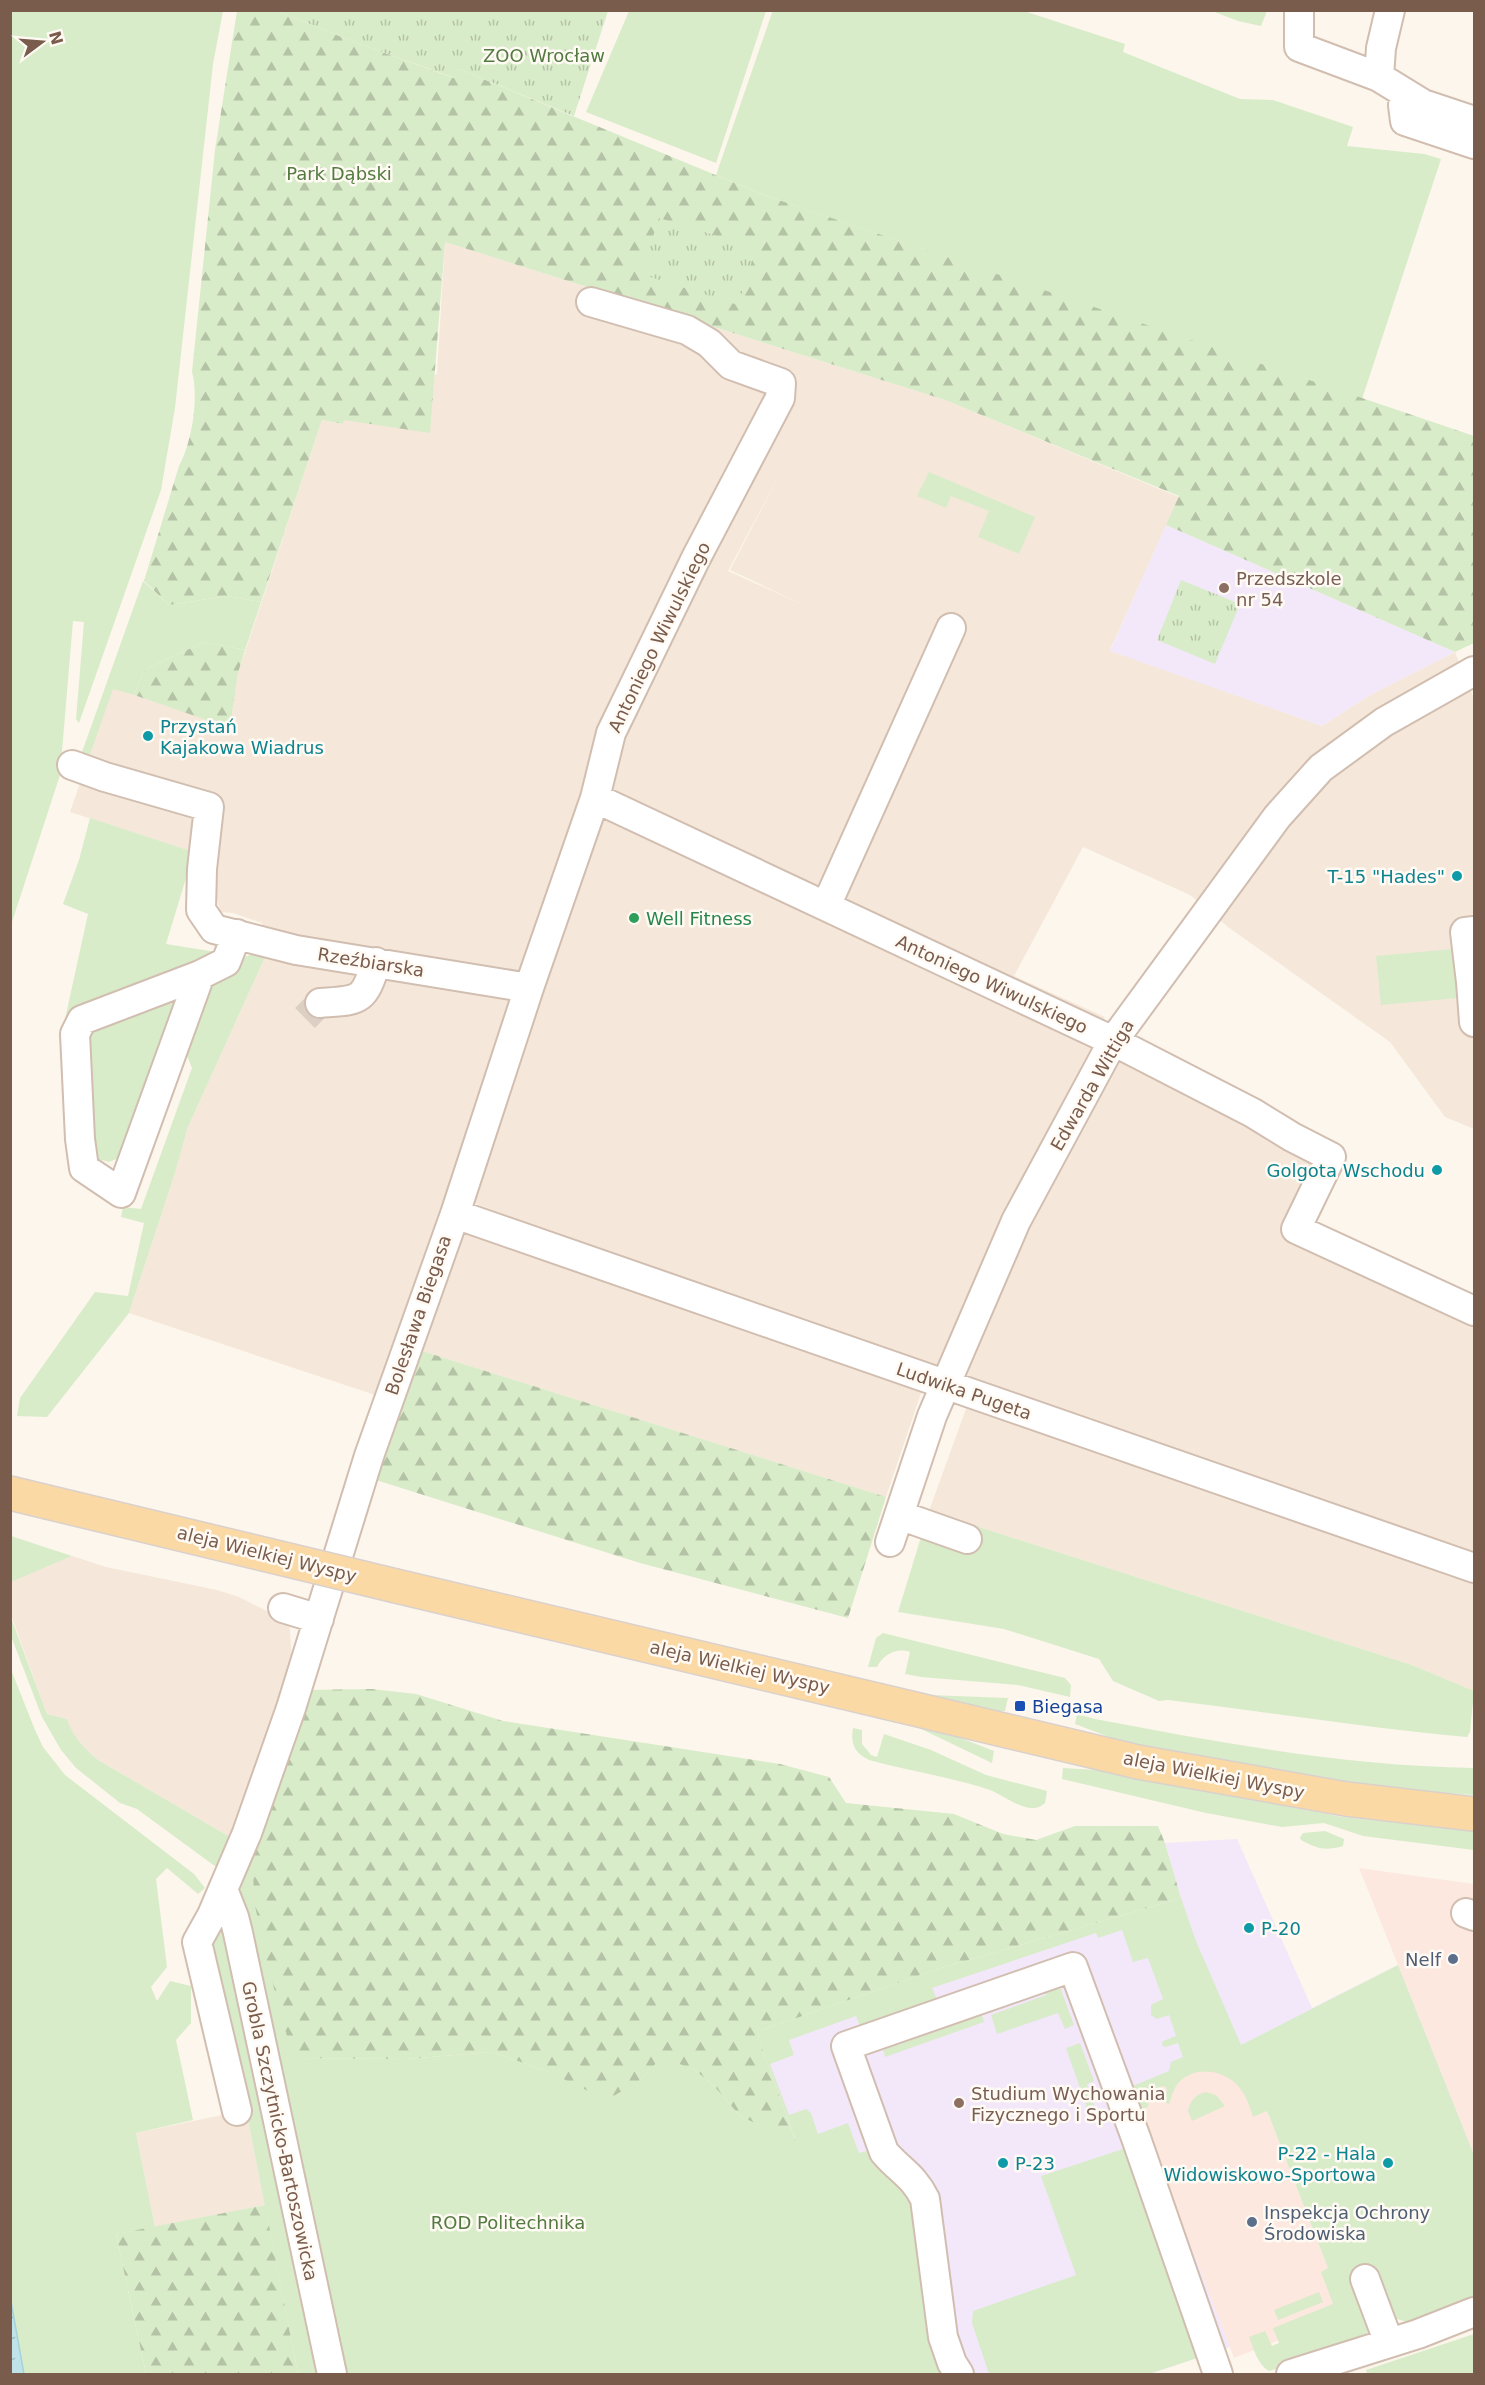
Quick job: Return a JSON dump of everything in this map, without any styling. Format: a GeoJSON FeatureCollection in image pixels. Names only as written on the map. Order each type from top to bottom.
{"type":"FeatureCollection","features":[{"type":"Feature","properties":{"kind":"main road","name":"aleja Wielkiej Wyspy"},"geometry":{"type":"LineString","coordinates":[[10,1493],[1138,1762],[1346,1799],[1474,1814]]}},
{"type":"Feature","properties":{"kind":"street"},"geometry":{"type":"LineString","coordinates":[[1299,10],[1299,47],[1379,76],[1423,104],[1474,121]]}},
{"type":"Feature","properties":{"kind":"street"},"geometry":{"type":"LineString","coordinates":[[1379,76],[1381,48],[1390,10]]}},
{"type":"Feature","properties":{"kind":"street"},"geometry":{"type":"LineString","coordinates":[[1406,94],[1403,105],[1405,121],[1474,144]]}},
{"type":"Feature","properties":{"kind":"street","name":"Antoniego Wiwulskiego"},"geometry":{"type":"LineString","coordinates":[[591,302],[687,330],[709,343],[730,365],[781,382],[780,398],[701,549],[611,733],[595,798],[1113,1041],[1253,1113],[1331,1157],[1296,1229],[1474,1311]]}},
{"type":"Feature","properties":{"kind":"street"},"geometry":{"type":"LineString","coordinates":[[826,906],[951,628]]}},
{"type":"Feature","properties":{"kind":"street","name":"Edwarda Wittiga"},"geometry":{"type":"LineString","coordinates":[[890,1542],[932,1416],[1016,1221],[1113,1041],[1277,818],[1322,768],[1390,718],[1474,671]]}},
{"type":"Feature","properties":{"kind":"street"},"geometry":{"type":"LineString","coordinates":[[72,765],[105,777],[209,807],[201,910],[225,932],[226,962],[201,975],[82,1020],[75,1034],[80,1139],[84,1168],[121,1193],[201,975]]}},
{"type":"Feature","properties":{"kind":"street","name":"Bolesława Biegasa"},"geometry":{"type":"LineString","coordinates":[[237,2111],[197,1942],[247,1833],[291,1708],[369,1456],[455,1214],[529,988],[595,798]]}},
{"type":"Feature","properties":{"kind":"street"},"geometry":{"type":"LineString","coordinates":[[1474,931],[1465,932],[1473,982],[1474,1022]]}},
{"type":"Feature","properties":{"kind":"street","name":"Rzeźbiarska"},"geometry":{"type":"LineString","coordinates":[[225,932],[296,950],[529,988]]}},
{"type":"Feature","properties":{"kind":"street"},"geometry":{"type":"LineString","coordinates":[[320,1003],[352,1001],[362,995],[370,983],[376,963]]}},
{"type":"Feature","properties":{"kind":"street","name":"Ludwika Pugeta"},"geometry":{"type":"LineString","coordinates":[[455,1214],[1474,1568]]}},
{"type":"Feature","properties":{"kind":"street"},"geometry":{"type":"LineString","coordinates":[[899,1515],[967,1539]]}},
{"type":"Feature","properties":{"kind":"street"},"geometry":{"type":"LineString","coordinates":[[283,1608],[319,1619]]}},
{"type":"Feature","properties":{"kind":"street","name":"Grobla Szczytnicko-Bartoszowicka"},"geometry":{"type":"LineString","coordinates":[[223,1889],[238,1933],[332,2374]]}},
{"type":"Feature","properties":{"kind":"street"},"geometry":{"type":"LineString","coordinates":[[959,2374],[952,2363],[944,2337],[925,2199],[918,2184],[907,2172],[894,2164],[884,2152],[846,2046],[1073,1967],[1136,2138],[1218,2374]]}},
{"type":"Feature","properties":{"kind":"street"},"geometry":{"type":"LineString","coordinates":[[1365,2279],[1389,2343]]}},
{"type":"Feature","properties":{"kind":"street"},"geometry":{"type":"LineString","coordinates":[[1291,2374],[1349,2366],[1389,2343],[1474,2312]]}},
{"type":"Feature","properties":{"kind":"shaded area"},"geometry":{"type":"Polygon","coordinates":[[[445,242],[945,400],[1179,497],[1110,650],[1322,726],[1370,695],[1455,652],[1474,699],[1474,1129],[1445,1117],[1390,1042],[1228,927],[1190,895],[1083,847],[1014,976],[1105,1017],[1093,1040],[1324,1160],[1288,1237],[1474,1318],[1474,1553],[592,1247],[447,1193],[375,1395],[129,1313],[188,1127],[266,955],[262,923],[233,913],[220,912],[212,874],[194,852],[70,812],[113,688],[230,727],[238,673],[322,420],[342,424],[343,420],[437,374],[445,242]],[[784,466],[728,571],[806,606],[730,570],[784,466]]]}},
{"type":"Feature","properties":{"kind":"shaded area","name":"Przedszkole nr 54"},"geometry":{"type":"Polygon","coordinates":[[[1166,525],[1455,652],[1370,695],[1322,726],[1110,651],[1166,525]]]}},
{"type":"Feature","properties":{"kind":"shaded area"},"geometry":{"type":"Polygon","coordinates":[[[470,1233],[922,1390],[886,1497],[419,1350],[458,1238],[470,1233]]]}},
{"type":"Feature","properties":{"kind":"shaded area"},"geometry":{"type":"Polygon","coordinates":[[[967,1406],[1474,1582],[1474,1691],[1412,1665],[929,1511],[967,1406]]]}},
{"type":"Feature","properties":{"kind":"shaded area"},"geometry":{"type":"Polygon","coordinates":[[[72,1556],[106,1567],[217,1590],[239,1597],[267,1611],[273,1621],[289,1619],[292,1660],[278,1715],[230,1837],[98,1760],[82,1746],[71,1730],[67,1719],[47,1714],[11,1615],[10,1582],[72,1556]]]}},
{"type":"Feature","properties":{"kind":"shaded area","name":"Studium Wychowania Fizycznego i Sportu"},"geometry":{"type":"Polygon","coordinates":[[[1237,1839],[1312,2008],[1398,1965],[1474,2155],[1267,2111],[1241,2045],[1133,2097],[1230,2347],[1149,2374],[936,2374],[796,2142],[758,2037],[1181,1898],[1165,1843],[1237,1839]]]}},
{"type":"Feature","properties":{"kind":"shaded area"},"geometry":{"type":"Polygon","coordinates":[[[1359,1868],[1474,1884],[1474,2155],[1398,1965],[1359,1868]]]}},
{"type":"Feature","properties":{"kind":"shaded area"},"geometry":{"type":"Polygon","coordinates":[[[1241,2045],[1346,2314],[1234,2358],[1133,2097],[1241,2045]]]}},
{"type":"Feature","properties":{"kind":"shaded area"},"geometry":{"type":"Polygon","coordinates":[[[246,2110],[265,2205],[155,2227],[136,2133],[246,2110]]]}},
{"type":"Feature","properties":{"kind":"green space","name":"ZOO Wrocław"},"geometry":{"type":"Polygon","coordinates":[[[608,10],[574,116],[459,69],[455,78],[354,42],[278,11],[608,10]]]}},
{"type":"Feature","properties":{"kind":"green space"},"geometry":{"type":"Polygon","coordinates":[[[773,10],[1024,11],[1125,44],[1123,52],[1240,99],[1273,100],[1353,127],[1347,146],[1424,154],[1441,159],[1362,399],[764,195],[716,175],[773,10]]]}},
{"type":"Feature","properties":{"kind":"green space"},"geometry":{"type":"Polygon","coordinates":[[[1267,10],[1261,26],[1238,21],[1212,11],[1267,10]]]}},
{"type":"Feature","properties":{"kind":"green space"},"geometry":{"type":"Polygon","coordinates":[[[11,11],[223,11],[213,64],[175,408],[161,490],[79,723],[76,719],[84,622],[73,621],[61,763],[63,766],[11,925],[11,11]]]}},
{"type":"Feature","properties":{"kind":"green space","name":"Park Dąbski"},"geometry":{"type":"Polygon","coordinates":[[[237,11],[278,11],[354,42],[454,78],[459,69],[764,195],[1474,436],[1474,643],[1455,652],[1166,525],[1179,496],[945,400],[445,242],[430,433],[344,420],[343,424],[322,420],[261,602],[227,596],[169,605],[144,581],[191,433],[195,394],[192,372],[215,150],[237,11]]]}},
{"type":"Feature","properties":{"kind":"green space"},"geometry":{"type":"Polygon","coordinates":[[[629,11],[766,11],[716,163],[586,112],[629,11]]]}},
{"type":"Feature","properties":{"kind":"green space"},"geometry":{"type":"Polygon","coordinates":[[[659,218],[756,248],[738,305],[641,274],[659,218]]]}},
{"type":"Feature","properties":{"kind":"green space"},"geometry":{"type":"Polygon","coordinates":[[[929,472],[1035,517],[1019,554],[978,537],[989,511],[951,496],[946,508],[917,496],[929,472]]]}},
{"type":"Feature","properties":{"kind":"green space"},"geometry":{"type":"Polygon","coordinates":[[[1181,580],[1240,604],[1215,664],[1157,640],[1181,580]]]}},
{"type":"Feature","properties":{"kind":"green space"},"geometry":{"type":"Polygon","coordinates":[[[143,581],[169,605],[227,596],[261,602],[245,650],[204,642],[144,670],[134,695],[113,689],[90,755],[82,752],[143,581]]]}},
{"type":"Feature","properties":{"kind":"green space"},"geometry":{"type":"Polygon","coordinates":[[[204,642],[245,650],[238,673],[230,728],[134,695],[144,670],[204,642]]]}},
{"type":"Feature","properties":{"kind":"green space"},"geometry":{"type":"Polygon","coordinates":[[[90,818],[194,852],[166,944],[222,953],[76,1017],[65,1019],[88,914],[63,904],[79,860],[90,818]]]}},
{"type":"Feature","properties":{"kind":"green space"},"geometry":{"type":"Polygon","coordinates":[[[1453,949],[1458,998],[1381,1005],[1376,956],[1453,949]]]}},
{"type":"Feature","properties":{"kind":"green space"},"geometry":{"type":"Polygon","coordinates":[[[250,955],[266,955],[188,1127],[129,1313],[47,1417],[17,1416],[20,1398],[95,1292],[128,1296],[144,1223],[121,1217],[123,1207],[141,1209],[192,1068],[182,1044],[214,977],[241,958],[250,955]]]}},
{"type":"Feature","properties":{"kind":"green space"},"geometry":{"type":"Polygon","coordinates":[[[185,992],[121,1157],[109,1162],[98,1159],[88,1134],[87,1040],[95,1028],[185,992]]]}},
{"type":"Feature","properties":{"kind":"green space"},"geometry":{"type":"Polygon","coordinates":[[[419,1350],[886,1497],[848,1618],[640,1563],[376,1480],[419,1350]]]}},
{"type":"Feature","properties":{"kind":"green space"},"geometry":{"type":"Polygon","coordinates":[[[929,1511],[1412,1665],[1474,1691],[1470,1732],[1467,1737],[1355,1725],[1168,1700],[1159,1701],[1113,1681],[1099,1659],[1004,1629],[898,1612],[929,1511]]]}},
{"type":"Feature","properties":{"kind":"green space"},"geometry":{"type":"Polygon","coordinates":[[[11,1536],[72,1556],[11,1582],[11,1536]]]}},
{"type":"Feature","properties":{"kind":"green space"},"geometry":{"type":"Polygon","coordinates":[[[10,1615],[47,1714],[67,1719],[79,1742],[98,1760],[230,1837],[232,1840],[223,1865],[217,1867],[212,1864],[137,1809],[120,1803],[76,1768],[61,1750],[42,1717],[11,1636],[10,1615]]]}},
{"type":"Feature","properties":{"kind":"green space"},"geometry":{"type":"Polygon","coordinates":[[[883,1633],[1065,1678],[1071,1685],[1070,1697],[1018,1685],[905,1674],[910,1652],[905,1651],[890,1653],[877,1667],[868,1667],[876,1638],[883,1633]]]}},
{"type":"Feature","properties":{"kind":"green space"},"geometry":{"type":"Polygon","coordinates":[[[10,1667],[43,1747],[65,1775],[194,1874],[205,1888],[198,1894],[167,1868],[156,1879],[167,1967],[151,1987],[157,2001],[170,1981],[191,1986],[191,2023],[176,2040],[193,2120],[136,2133],[155,2227],[116,2234],[146,2374],[24,2374],[10,2296],[10,1667]]]}},
{"type":"Feature","properties":{"kind":"green space"},"geometry":{"type":"Polygon","coordinates":[[[878,1683],[929,1695],[1008,1698],[1005,1711],[985,1711],[878,1686],[878,1683]]]}},
{"type":"Feature","properties":{"kind":"green space"},"geometry":{"type":"Polygon","coordinates":[[[372,1689],[416,1694],[503,1721],[780,1764],[829,1777],[846,1803],[954,1814],[1003,1834],[1036,1840],[1075,1826],[1158,1826],[1181,1898],[938,1969],[762,2030],[758,2037],[796,2142],[740,2116],[715,2087],[695,2070],[662,2057],[640,2080],[607,2100],[549,2072],[492,2052],[407,2059],[293,2058],[268,1966],[254,1901],[252,1835],[304,1690],[372,1689]]]}},
{"type":"Feature","properties":{"kind":"green space"},"geometry":{"type":"Polygon","coordinates":[[[873,1712],[958,1737],[994,1751],[992,1763],[919,1728],[872,1717],[873,1712]]]}},
{"type":"Feature","properties":{"kind":"green space"},"geometry":{"type":"Polygon","coordinates":[[[1077,1714],[1142,1728],[1284,1752],[1378,1763],[1474,1768],[1474,1795],[1386,1788],[1232,1767],[1136,1747],[1075,1724],[1077,1714]]]}},
{"type":"Feature","properties":{"kind":"green space"},"geometry":{"type":"Polygon","coordinates":[[[853,1728],[862,1730],[862,1744],[871,1755],[877,1757],[884,1734],[931,1750],[986,1775],[1047,1791],[1045,1803],[1039,1807],[1025,1807],[975,1785],[869,1760],[855,1747],[852,1739],[853,1728]]]}},
{"type":"Feature","properties":{"kind":"green space"},"geometry":{"type":"Polygon","coordinates":[[[1063,1768],[1114,1771],[1343,1817],[1474,1831],[1474,1850],[1363,1836],[1324,1823],[1282,1827],[1206,1813],[1062,1779],[1063,1768]]]}},
{"type":"Feature","properties":{"kind":"green space"},"geometry":{"type":"Polygon","coordinates":[[[1325,1831],[1344,1839],[1343,1846],[1317,1847],[1301,1840],[1300,1837],[1303,1833],[1325,1831]]]}},
{"type":"Feature","properties":{"kind":"green space","name":"ROD Politechnika"},"geometry":{"type":"Polygon","coordinates":[[[252,1835],[293,2058],[407,2059],[492,2052],[549,2072],[640,2080],[662,2056],[695,2070],[715,2087],[740,2116],[796,2141],[758,2037],[762,2030],[938,1969],[1181,1898],[1196,1941],[1241,2045],[1398,1965],[1474,2155],[1474,2301],[1411,2323],[1391,2315],[1371,2328],[1363,2338],[1329,2353],[1269,2371],[1265,2368],[1256,2356],[1249,2337],[1265,2331],[1272,2346],[1279,2343],[1273,2328],[1333,2304],[1321,2272],[1328,2268],[1267,2111],[1253,2117],[1242,2091],[1236,2084],[1228,2078],[1210,2072],[1191,2074],[1176,2086],[1169,2104],[1162,2101],[1167,2091],[1166,2087],[1162,2086],[1149,2096],[1148,2107],[1139,2110],[1130,2087],[1169,2071],[1171,2062],[1183,2057],[1178,2043],[1165,2047],[1162,2045],[1163,2041],[1176,2036],[1169,2015],[1157,2019],[1151,2015],[1151,2005],[1163,1999],[1148,1958],[1133,1962],[1122,1930],[1098,1938],[1096,1933],[932,1988],[937,2000],[860,2027],[856,2016],[789,2040],[794,2055],[770,2064],[789,2115],[806,2109],[811,2113],[818,2134],[848,2123],[859,2153],[875,2149],[912,2189],[948,2374],[337,2374],[235,1899],[252,1835]]]}},
{"type":"Feature","properties":{"kind":"green space"},"geometry":{"type":"Polygon","coordinates":[[[222,1915],[327,2374],[298,2374],[246,2110],[210,1979],[214,1925],[222,1915]]]}},
{"type":"Feature","properties":{"kind":"green space"},"geometry":{"type":"Polygon","coordinates":[[[1044,1986],[1060,1987],[1074,2025],[1065,2029],[1058,2013],[997,2034],[991,2015],[1046,1995],[1044,1986]]]}},
{"type":"Feature","properties":{"kind":"green space"},"geometry":{"type":"Polygon","coordinates":[[[982,2015],[984,2022],[885,2057],[883,2050],[982,2015]]]}},
{"type":"Feature","properties":{"kind":"green space"},"geometry":{"type":"Polygon","coordinates":[[[1080,2043],[1094,2081],[1087,2084],[1096,2111],[1089,2114],[1066,2048],[1080,2043]]]}},
{"type":"Feature","properties":{"kind":"green space"},"geometry":{"type":"Polygon","coordinates":[[[1206,2092],[1216,2095],[1225,2106],[1192,2121],[1188,2111],[1190,2104],[1196,2096],[1206,2092]]]}},
{"type":"Feature","properties":{"kind":"green space"},"geometry":{"type":"Polygon","coordinates":[[[1129,2147],[1203,2356],[1149,2374],[989,2374],[972,2323],[973,2311],[1076,2275],[1041,2176],[1129,2147]]]}},
{"type":"Feature","properties":{"kind":"green space"},"geometry":{"type":"Polygon","coordinates":[[[265,2205],[298,2374],[146,2374],[116,2234],[265,2205]]]}},
{"type":"Feature","properties":{"kind":"green space"},"geometry":{"type":"Polygon","coordinates":[[[1319,2292],[1323,2302],[1278,2320],[1274,2310],[1319,2292]]]}},
{"type":"Feature","properties":{"kind":"green space"},"geometry":{"type":"Polygon","coordinates":[[[1474,2334],[1474,2374],[1367,2374],[1366,2370],[1474,2334]]]}},
{"type":"Feature","properties":{"kind":"water"},"geometry":{"type":"Polygon","coordinates":[[[10,2296],[24,2374],[11,2374],[10,2296]]]}},
{"type":"Feature","properties":{"kind":"tunnel"},"geometry":{"type":"LineString","coordinates":[[305,1018],[320,1003]]}},
{"type":"Feature","properties":{"kind":"place","name":"Przedszkole nr 54"},"geometry":{"type":"Point","coordinates":[1224,588]}},
{"type":"Feature","properties":{"kind":"place","name":"Przystań Kajakowa Wiadrus"},"geometry":{"type":"Point","coordinates":[148,736]}},
{"type":"Feature","properties":{"kind":"place","name":"T-15 \"Hades\""},"geometry":{"type":"Point","coordinates":[1457,876]}},
{"type":"Feature","properties":{"kind":"place","name":"Well Fitness"},"geometry":{"type":"Point","coordinates":[634,918]}},
{"type":"Feature","properties":{"kind":"place","name":"Golgota Wschodu"},"geometry":{"type":"Point","coordinates":[1437,1170]}},
{"type":"Feature","properties":{"kind":"place","name":"Biegasa"},"geometry":{"type":"Point","coordinates":[1020,1706]}},
{"type":"Feature","properties":{"kind":"place","name":"P-20"},"geometry":{"type":"Point","coordinates":[1249,1928]}},
{"type":"Feature","properties":{"kind":"place","name":"Nelf"},"geometry":{"type":"Point","coordinates":[1453,1959]}},
{"type":"Feature","properties":{"kind":"place","name":"Studium Wychowania Fizycznego i Sportu"},"geometry":{"type":"Point","coordinates":[959,2103]}},
{"type":"Feature","properties":{"kind":"place","name":"P-23"},"geometry":{"type":"Point","coordinates":[1003,2163]}},
{"type":"Feature","properties":{"kind":"place","name":"P-22 - Hala Widowiskowo-Sportowa"},"geometry":{"type":"Point","coordinates":[1388,2163]}},
{"type":"Feature","properties":{"kind":"place","name":"Inspekcja Ochrony Środowiska"},"geometry":{"type":"Point","coordinates":[1252,2222]}}]}
